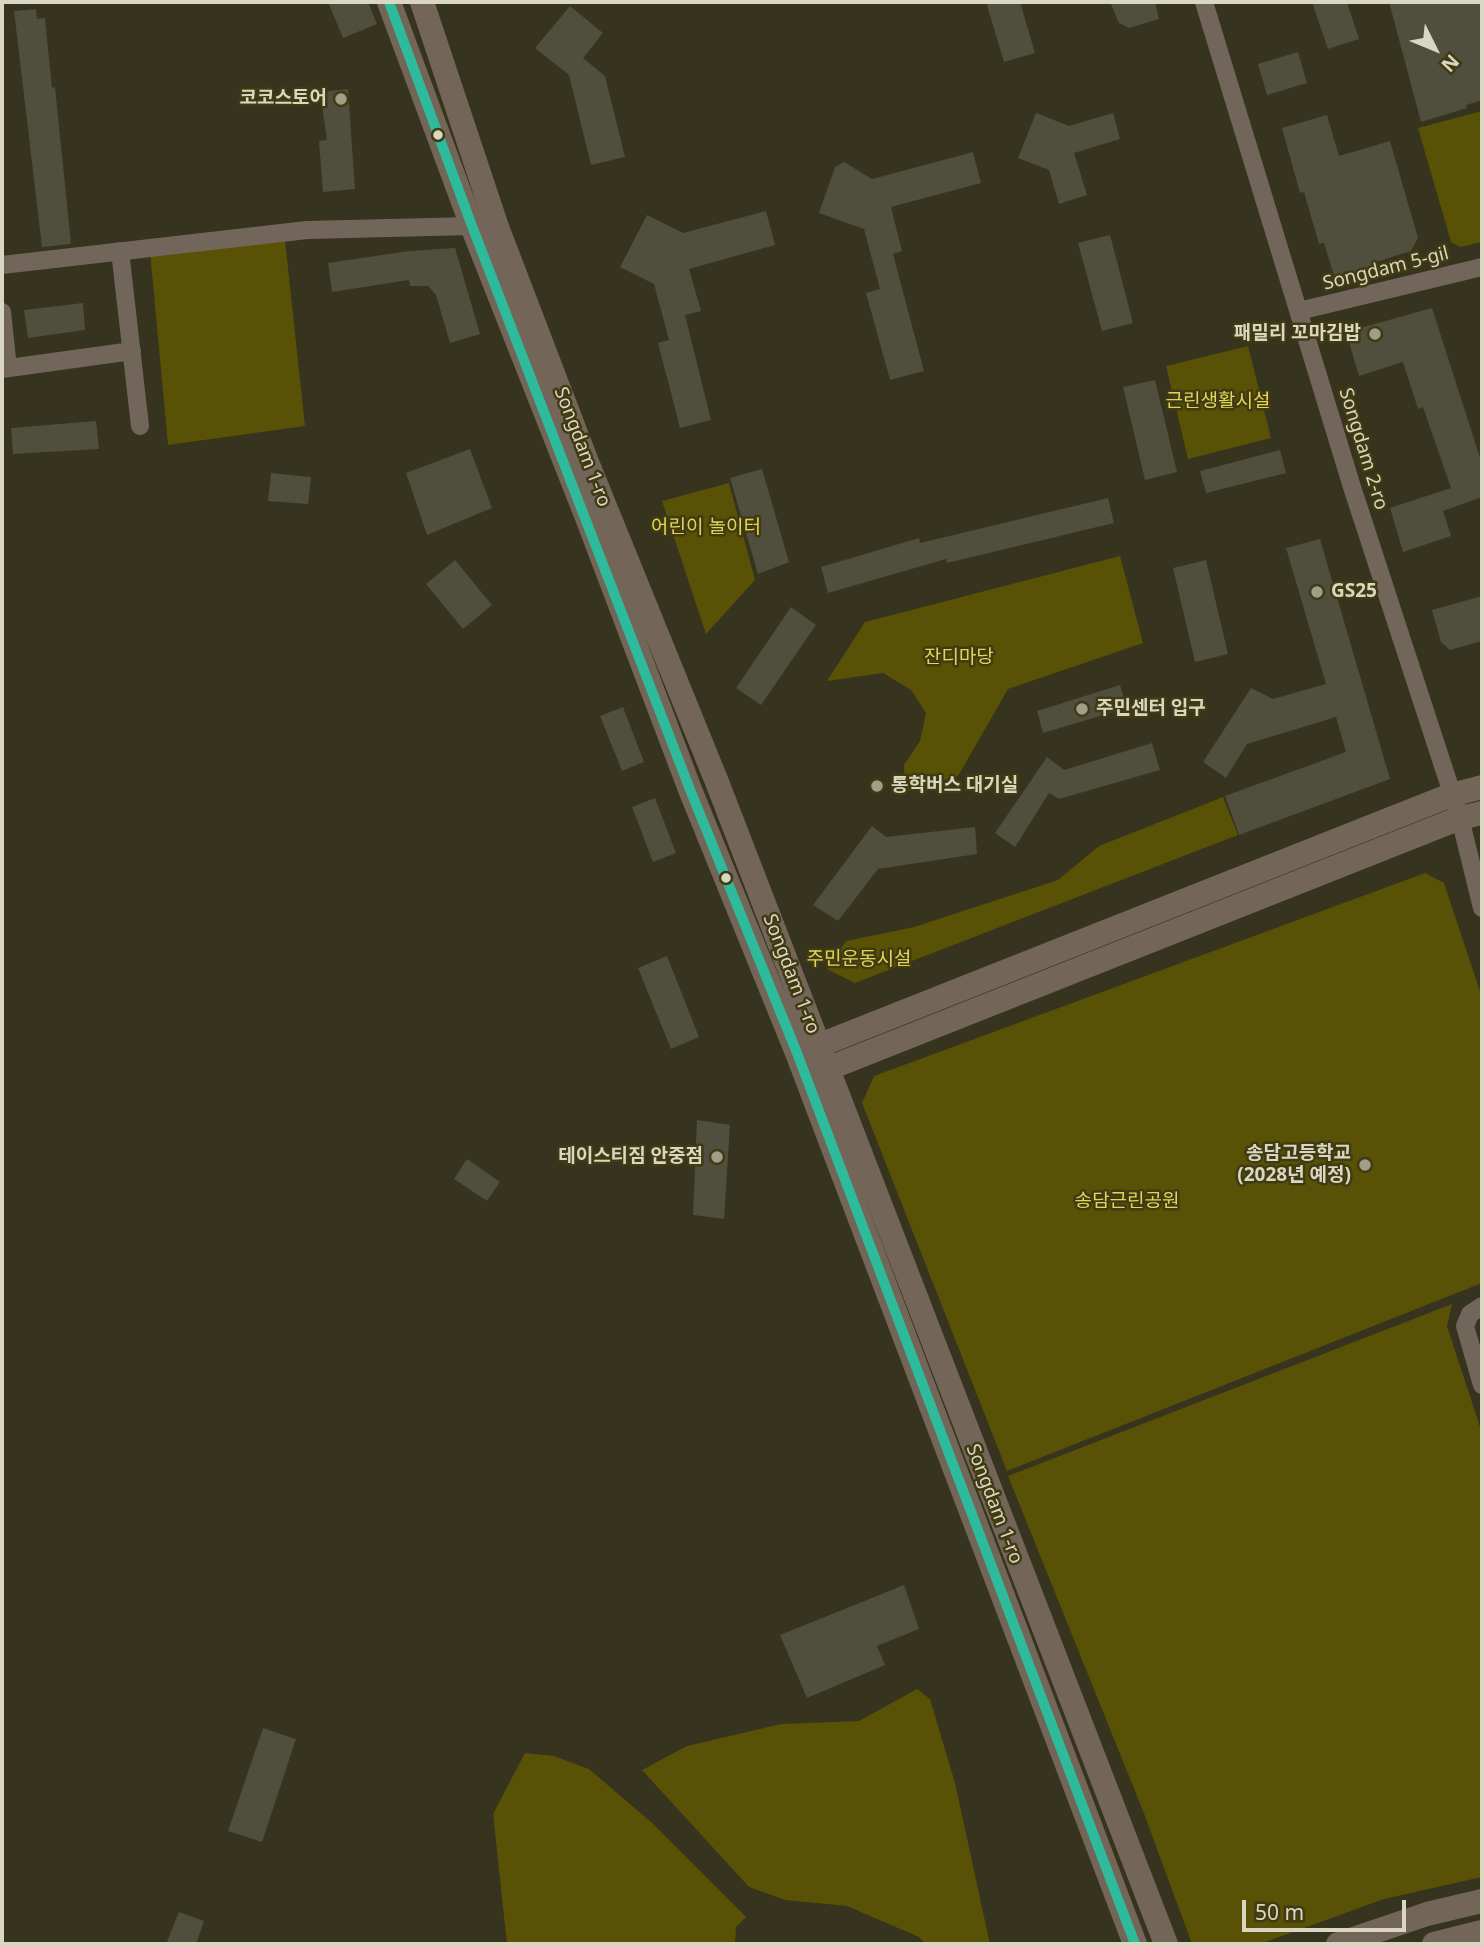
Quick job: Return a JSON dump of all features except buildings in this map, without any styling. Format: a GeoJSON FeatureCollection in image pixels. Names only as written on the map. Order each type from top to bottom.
{"type":"FeatureCollection","features":[{"type":"Feature","properties":{"kind":"main road","name":"Songdam 1-ro"},"geometry":{"type":"LineString","coordinates":[[389,2],[472,226],[591,527],[691,792],[808,1049]]}},
{"type":"Feature","properties":{"kind":"main road","name":"Songdam 1-ro"},"geometry":{"type":"LineString","coordinates":[[422,2],[498,227],[587,462],[717,782],[817,1075],[1135,1944]]}},
{"type":"Feature","properties":{"kind":"main road"},"geometry":{"type":"LineString","coordinates":[[808,1049],[1451,795],[1482,788]]}},
{"type":"Feature","properties":{"kind":"main road"},"geometry":{"type":"LineString","coordinates":[[817,1075],[1471,816]]}},
{"type":"Feature","properties":{"kind":"main road","name":"Songdam 1-ro"},"geometry":{"type":"LineString","coordinates":[[817,1075],[1166,1944]]}},
{"type":"Feature","properties":{"kind":"main road"},"geometry":{"type":"LineString","coordinates":[[1338,1944],[1427,1914],[1482,1901]]}},
{"type":"Feature","properties":{"kind":"main road"},"geometry":{"type":"LineString","coordinates":[[1434,1944],[1482,1932]]}},
{"type":"Feature","properties":{"kind":"street","name":"Songdam 2-ro"},"geometry":{"type":"LineString","coordinates":[[1204,2],[1451,795],[1471,816],[1482,908]]}},
{"type":"Feature","properties":{"kind":"street"},"geometry":{"type":"LineString","coordinates":[[2,265],[307,230],[472,226]]}},
{"type":"Feature","properties":{"kind":"street"},"geometry":{"type":"LineString","coordinates":[[120,251],[140,426]]}},
{"type":"Feature","properties":{"kind":"street","name":"Songdam 5-gil"},"geometry":{"type":"LineString","coordinates":[[1299,311],[1482,267]]}},
{"type":"Feature","properties":{"kind":"street"},"geometry":{"type":"LineString","coordinates":[[2,312],[5,369],[132,351]]}},
{"type":"Feature","properties":{"kind":"street"},"geometry":{"type":"LineString","coordinates":[[1482,1307],[1470,1314],[1465,1325],[1482,1385]]}},
{"type":"Feature","properties":{"kind":"green space"},"geometry":{"type":"Polygon","coordinates":[[[1482,111],[1482,242],[1460,247],[1451,242],[1418,128],[1482,111]]]}},
{"type":"Feature","properties":{"kind":"green space"},"geometry":{"type":"Polygon","coordinates":[[[285,240],[305,426],[168,445],[150,252],[285,240]]]}},
{"type":"Feature","properties":{"kind":"green space","name":"근린생활시설"},"geometry":{"type":"Polygon","coordinates":[[[1248,346],[1271,438],[1188,459],[1166,366],[1248,346]]]}},
{"type":"Feature","properties":{"kind":"green space","name":"어린이 놀이터"},"geometry":{"type":"Polygon","coordinates":[[[729,483],[755,580],[706,634],[662,501],[729,483]]]}},
{"type":"Feature","properties":{"kind":"green space","name":"잔디마당"},"geometry":{"type":"Polygon","coordinates":[[[1120,556],[1143,643],[1008,689],[958,776],[905,792],[904,765],[920,741],[926,713],[911,690],[883,673],[827,681],[865,622],[1120,556]]]}},
{"type":"Feature","properties":{"kind":"green space","name":"주민운동시설"},"geometry":{"type":"Polygon","coordinates":[[[1223,797],[1238,835],[855,983],[827,969],[846,941],[914,927],[1058,880],[1099,846],[1223,797]]]}},
{"type":"Feature","properties":{"kind":"green space","name":"송담근린공원"},"geometry":{"type":"Polygon","coordinates":[[[1425,873],[1444,883],[1482,997],[1482,1283],[1007,1471],[862,1103],[874,1076],[1425,873]]]}},
{"type":"Feature","properties":{"kind":"green space"},"geometry":{"type":"Polygon","coordinates":[[[1452,1304],[1447,1326],[1482,1433],[1482,1877],[1384,1899],[1260,1944],[1192,1944],[1143,1811],[1008,1476],[1452,1304]]]}},
{"type":"Feature","properties":{"kind":"green space"},"geometry":{"type":"Polygon","coordinates":[[[917,1689],[930,1699],[955,1783],[990,1944],[926,1944],[919,1937],[847,1906],[785,1900],[749,1887],[642,1770],[687,1746],[781,1724],[859,1721],[917,1689]]]}},
{"type":"Feature","properties":{"kind":"green space"},"geometry":{"type":"Polygon","coordinates":[[[525,1753],[554,1756],[589,1769],[651,1822],[746,1917],[736,1927],[735,1944],[507,1944],[493,1814],[525,1753]]]}},
{"type":"Feature","properties":{"kind":"transit line"},"geometry":{"type":"LineString","coordinates":[[389,2],[472,226],[691,792],[797,1053],[1135,1944]]}},
{"type":"Feature","properties":{"kind":"place","name":"코코스토어"},"geometry":{"type":"Point","coordinates":[341,99]}},
{"type":"Feature","properties":{"kind":"place","name":"패밀리 꼬마김밥"},"geometry":{"type":"Point","coordinates":[1375,334]}},
{"type":"Feature","properties":{"kind":"place","name":"GS25"},"geometry":{"type":"Point","coordinates":[1317,592]}},
{"type":"Feature","properties":{"kind":"place","name":"주민센터 입구"},"geometry":{"type":"Point","coordinates":[1082,709]}},
{"type":"Feature","properties":{"kind":"place","name":"통학버스 대기실"},"geometry":{"type":"Point","coordinates":[877,786]}},
{"type":"Feature","properties":{"kind":"place","name":"테이스티짐 안중점"},"geometry":{"type":"Point","coordinates":[717,1157]}},
{"type":"Feature","properties":{"kind":"place","name":"송담고등학교 (2028년 예정)"},"geometry":{"type":"Point","coordinates":[1365,1165]}}]}
